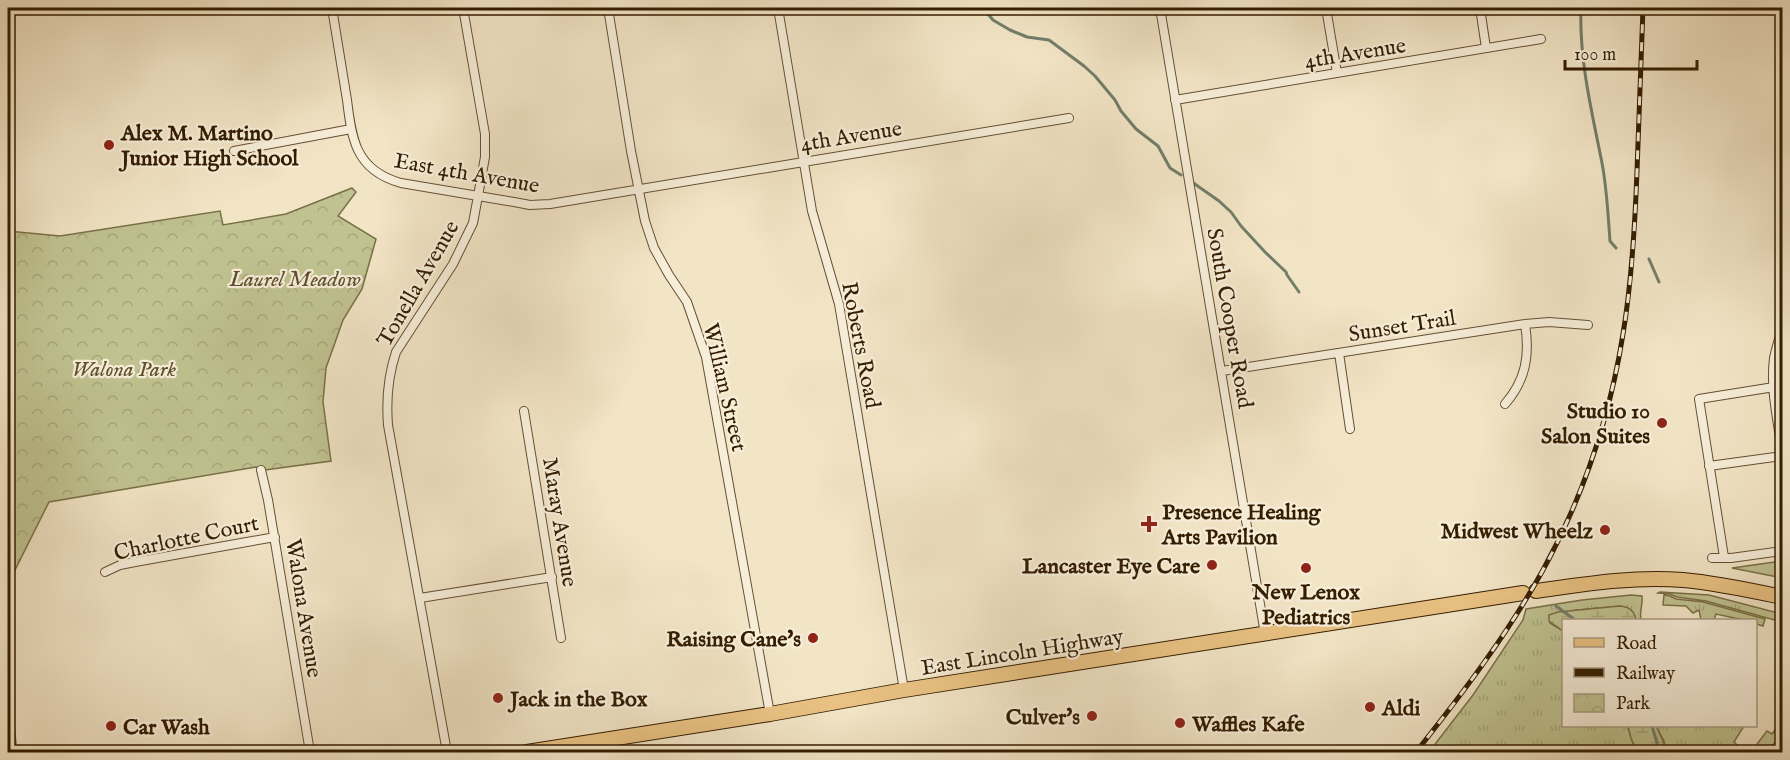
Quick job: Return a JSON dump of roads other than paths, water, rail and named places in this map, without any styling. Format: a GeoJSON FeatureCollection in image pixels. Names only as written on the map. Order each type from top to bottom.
{"type":"FeatureCollection","features":[{"type":"Feature","properties":{"kind":"main road","name":"East Lincoln Highway"},"geometry":{"type":"LineString","coordinates":[[527,753],[904,690],[1612,581],[1672,580],[1732,586],[1782,597]]}},
{"type":"Feature","properties":{"kind":"street","name":"East 4th Avenue"},"geometry":{"type":"LineString","coordinates":[[332,8],[351,129],[357,150],[366,163],[386,179],[530,205],[550,204],[639,189]]}},
{"type":"Feature","properties":{"kind":"street","name":"Tonella Avenue"},"geometry":{"type":"LineString","coordinates":[[447,753],[388,425],[387,387],[396,352],[453,264],[473,223],[485,157],[485,134],[463,8]]}},
{"type":"Feature","properties":{"kind":"street","name":"William Street"},"geometry":{"type":"LineString","coordinates":[[608,8],[631,151],[645,220],[654,248],[687,303],[706,357],[770,714]]}},
{"type":"Feature","properties":{"kind":"street","name":"Roberts Road"},"geometry":{"type":"LineString","coordinates":[[778,8],[812,211],[839,304],[904,690]]}},
{"type":"Feature","properties":{"kind":"street","name":"South Cooper Road"},"geometry":{"type":"LineString","coordinates":[[1160,8],[1265,634]]}},
{"type":"Feature","properties":{"kind":"street"},"geometry":{"type":"LineString","coordinates":[[1326,8],[1337,73]]}},
{"type":"Feature","properties":{"kind":"street"},"geometry":{"type":"LineString","coordinates":[[1480,8],[1486,48]]}},
{"type":"Feature","properties":{"kind":"street","name":"4th Avenue"},"geometry":{"type":"LineString","coordinates":[[1175,100],[1541,39]]}},
{"type":"Feature","properties":{"kind":"street","name":"4th Avenue"},"geometry":{"type":"LineString","coordinates":[[639,189],[1070,118]]}},
{"type":"Feature","properties":{"kind":"street"},"geometry":{"type":"LineString","coordinates":[[234,151],[351,129]]}},
{"type":"Feature","properties":{"kind":"street","name":"Sunset Trail"},"geometry":{"type":"LineString","coordinates":[[1222,372],[1525,324],[1549,322],[1588,325]]}},
{"type":"Feature","properties":{"kind":"street"},"geometry":{"type":"LineString","coordinates":[[1505,404],[1515,392],[1526,363],[1528,343],[1525,324]]}},
{"type":"Feature","properties":{"kind":"street"},"geometry":{"type":"LineString","coordinates":[[1782,327],[1774,357],[1774,387],[1782,451]]}},
{"type":"Feature","properties":{"kind":"street"},"geometry":{"type":"LineString","coordinates":[[1339,353],[1350,429]]}},
{"type":"Feature","properties":{"kind":"street"},"geometry":{"type":"LineString","coordinates":[[1724,557],[1699,399],[1774,387]]}},
{"type":"Feature","properties":{"kind":"street","name":"Maray Avenue"},"geometry":{"type":"LineString","coordinates":[[525,411],[561,638]]}},
{"type":"Feature","properties":{"kind":"street"},"geometry":{"type":"LineString","coordinates":[[1709,466],[1782,456]]}},
{"type":"Feature","properties":{"kind":"street","name":"Walona Avenue"},"geometry":{"type":"LineString","coordinates":[[261,470],[310,753]]}},
{"type":"Feature","properties":{"kind":"street","name":"Charlotte Court"},"geometry":{"type":"LineString","coordinates":[[105,572],[120,565],[274,537]]}},
{"type":"Feature","properties":{"kind":"street"},"geometry":{"type":"LineString","coordinates":[[1712,558],[1731,558],[1782,551]]}},
{"type":"Feature","properties":{"kind":"street"},"geometry":{"type":"LineString","coordinates":[[420,598],[552,577]]}},
{"type":"Feature","properties":{"kind":"waterway"},"geometry":{"type":"LineString","coordinates":[[983,8],[993,20],[1010,30],[1027,37],[1049,40],[1084,66],[1115,100],[1136,129],[1158,146],[1170,168],[1181,175]]}},
{"type":"Feature","properties":{"kind":"waterway"},"geometry":{"type":"LineString","coordinates":[[1581,8],[1584,66],[1604,173],[1610,241],[1616,248]]}},
{"type":"Feature","properties":{"kind":"waterway"},"geometry":{"type":"LineString","coordinates":[[1192,182],[1231,212],[1241,226],[1286,272],[1299,292]]}},
{"type":"Feature","properties":{"kind":"waterway"},"geometry":{"type":"LineString","coordinates":[[1649,259],[1659,282]]}},
{"type":"Feature","properties":{"kind":"waterway"},"geometry":{"type":"LineString","coordinates":[[1556,606],[1574,619]]}},
{"type":"Feature","properties":{"kind":"waterway"},"geometry":{"type":"LineString","coordinates":[[1652,727],[1657,743],[1655,752]]}},
{"type":"Feature","properties":{"kind":"railway"},"geometry":{"type":"LineString","coordinates":[[1416,752],[1483,664],[1543,570],[1571,514],[1603,425],[1617,365],[1631,273],[1643,8]]}},
{"type":"Feature","properties":{"kind":"place","name":"Alex M. Martino Junior High School"},"geometry":{"type":"Point","coordinates":[109,145]}},
{"type":"Feature","properties":{"kind":"place","name":"Studio 10 Salon Suites"},"geometry":{"type":"Point","coordinates":[1662,423]}},
{"type":"Feature","properties":{"kind":"place","name":"Presence Healing Arts Pavilion"},"geometry":{"type":"Point","coordinates":[1149,524]}},
{"type":"Feature","properties":{"kind":"place","name":"Midwest Wheelz"},"geometry":{"type":"Point","coordinates":[1605,530]}},
{"type":"Feature","properties":{"kind":"place","name":"Lancaster Eye Care"},"geometry":{"type":"Point","coordinates":[1212,565]}},
{"type":"Feature","properties":{"kind":"place","name":"New Lenox Pediatrics"},"geometry":{"type":"Point","coordinates":[1306,568]}},
{"type":"Feature","properties":{"kind":"place","name":"Raising Cane's"},"geometry":{"type":"Point","coordinates":[813,638]}},
{"type":"Feature","properties":{"kind":"place","name":"Jack in the Box"},"geometry":{"type":"Point","coordinates":[498,698]}},
{"type":"Feature","properties":{"kind":"place","name":"Aldi"},"geometry":{"type":"Point","coordinates":[1370,707]}},
{"type":"Feature","properties":{"kind":"place","name":"Culver's"},"geometry":{"type":"Point","coordinates":[1092,716]}},
{"type":"Feature","properties":{"kind":"place","name":"Waffles Kafe"},"geometry":{"type":"Point","coordinates":[1180,723]}},
{"type":"Feature","properties":{"kind":"place","name":"Car Wash"},"geometry":{"type":"Point","coordinates":[111,726]}},
{"type":"Feature","properties":{"kind":"park label","name":"Laurel Meadow"},"geometry":{"type":"Point","coordinates":[295,278]}},
{"type":"Feature","properties":{"kind":"park label","name":"Walona Park"},"geometry":{"type":"Point","coordinates":[124,368]}}]}
